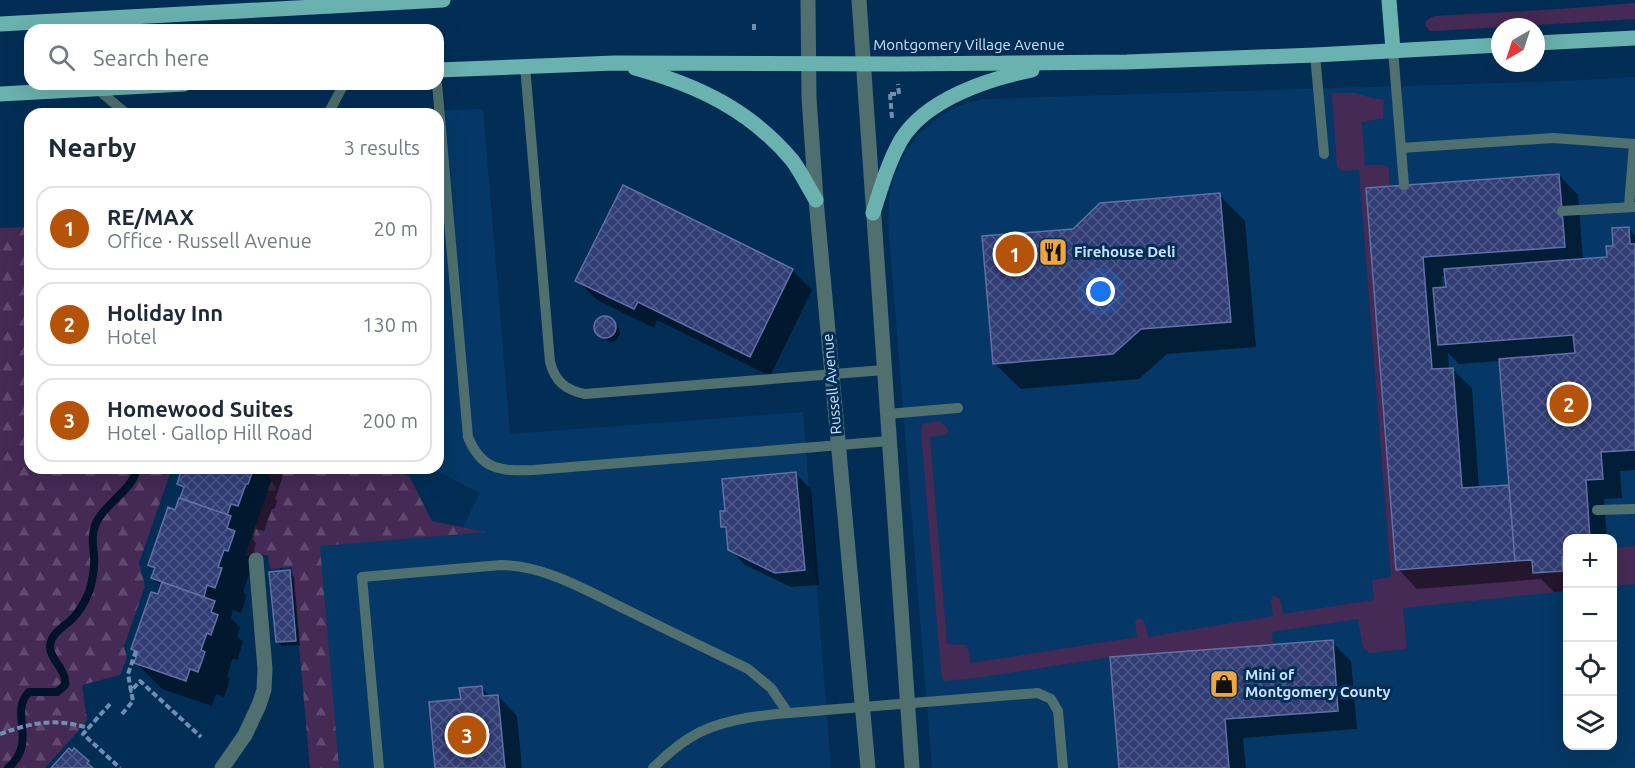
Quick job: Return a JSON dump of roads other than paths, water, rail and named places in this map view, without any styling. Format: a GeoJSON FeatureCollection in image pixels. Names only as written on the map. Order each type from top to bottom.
{"type":"FeatureCollection","features":[{"type":"Feature","properties":{"kind":"main road"},"geometry":{"type":"LineString","coordinates":[[0,24],[443,0]]}},
{"type":"Feature","properties":{"kind":"main road"},"geometry":{"type":"LineString","coordinates":[[1389,0],[1394,50]]}},
{"type":"Feature","properties":{"kind":"main road"},"geometry":{"type":"LineString","coordinates":[[1545,43],[1635,38]]}},
{"type":"Feature","properties":{"kind":"main road","name":"Montgomery Village Avenue"},"geometry":{"type":"LineString","coordinates":[[444,70],[614,63],[1067,62],[1315,55],[1491,45]]}},
{"type":"Feature","properties":{"kind":"main road"},"geometry":{"type":"LineString","coordinates":[[873,213],[888,165],[902,138],[916,122],[954,94],[1005,75],[1067,62]]}},
{"type":"Feature","properties":{"kind":"main road"},"geometry":{"type":"LineString","coordinates":[[614,63],[679,82],[716,98],[758,125],[793,162],[816,200]]}},
{"type":"Feature","properties":{"kind":"main road"},"geometry":{"type":"LineString","coordinates":[[0,94],[64,90]]}},
{"type":"Feature","properties":{"kind":"street","name":"Russell Avenue"},"geometry":{"type":"LineString","coordinates":[[808,0],[816,200],[868,768]]}},
{"type":"Feature","properties":{"kind":"street"},"geometry":{"type":"LineString","coordinates":[[859,0],[912,768]]}},
{"type":"Feature","properties":{"kind":"street"},"geometry":{"type":"LineString","coordinates":[[222,768],[245,735],[257,712],[264,690],[265,669],[256,560]]}},
{"type":"Feature","properties":{"kind":"lane"},"geometry":{"type":"LineString","coordinates":[[1394,50],[1404,185]]}},
{"type":"Feature","properties":{"kind":"lane"},"geometry":{"type":"LineString","coordinates":[[1315,55],[1324,154]]}},
{"type":"Feature","properties":{"kind":"lane"},"geometry":{"type":"LineString","coordinates":[[525,66],[550,362],[553,374],[561,384],[573,392],[585,394],[884,370]]}},
{"type":"Feature","properties":{"kind":"lane"},"geometry":{"type":"LineString","coordinates":[[98,90],[121,108]]}},
{"type":"Feature","properties":{"kind":"lane"},"geometry":{"type":"LineString","coordinates":[[331,108],[341,90]]}},
{"type":"Feature","properties":{"kind":"lane"},"geometry":{"type":"LineString","coordinates":[[439,90],[440,108]]}},
{"type":"Feature","properties":{"kind":"lane"},"geometry":{"type":"LineString","coordinates":[[1401,148],[1553,138],[1635,144],[1632,206],[1562,211]]}},
{"type":"Feature","properties":{"kind":"lane"},"geometry":{"type":"LineString","coordinates":[[444,155],[468,437],[481,460],[506,471],[889,441]]}},
{"type":"Feature","properties":{"kind":"lane"},"geometry":{"type":"LineString","coordinates":[[887,414],[958,408]]}},
{"type":"Feature","properties":{"kind":"lane"},"geometry":{"type":"LineString","coordinates":[[1597,510],[1635,508]]}},
{"type":"Feature","properties":{"kind":"lane"},"geometry":{"type":"LineString","coordinates":[[379,768],[362,576],[501,565],[518,565],[536,569],[570,582],[748,669],[771,688],[788,713]]}},
{"type":"Feature","properties":{"kind":"lane"},"geometry":{"type":"LineString","coordinates":[[653,768],[682,743],[701,732],[746,718],[1038,693],[1051,699],[1058,711],[1063,768]]}},
{"type":"Feature","properties":{"kind":"waterway"},"geometry":{"type":"LineString","coordinates":[[8,768],[17,758],[21,748],[23,700],[29,692],[57,692],[65,685],[63,673],[53,657],[50,645],[58,631],[75,616],[89,592],[93,574],[94,527],[100,516],[125,490],[135,474]]}},
{"type":"Feature","properties":{"kind":"place","name":"Firehouse Deli"},"geometry":{"type":"Point","coordinates":[1053,252]}},
{"type":"Feature","properties":{"kind":"place","name":"RE/MAX"},"geometry":{"type":"Point","coordinates":[1015,254]}},
{"type":"Feature","properties":{"kind":"place","name":"Holiday Inn"},"geometry":{"type":"Point","coordinates":[1569,404]}},
{"type":"Feature","properties":{"kind":"place","name":"Mini of Montgomery County"},"geometry":{"type":"Point","coordinates":[1224,684]}},
{"type":"Feature","properties":{"kind":"place","name":"Homewood Suites"},"geometry":{"type":"Point","coordinates":[467,735]}}]}
